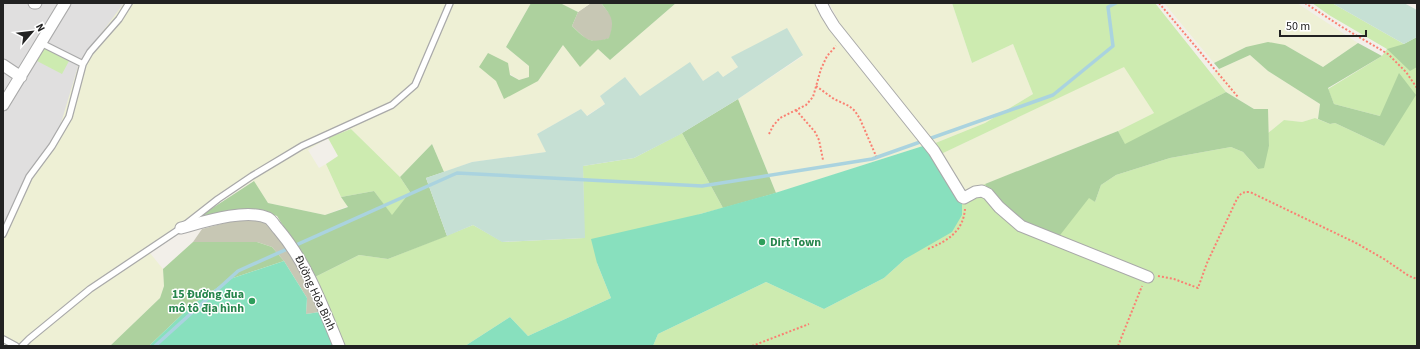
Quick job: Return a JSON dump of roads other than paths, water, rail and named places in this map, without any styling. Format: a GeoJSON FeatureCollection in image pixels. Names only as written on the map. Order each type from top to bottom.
{"type":"FeatureCollection","features":[{"type":"Feature","properties":{"kind":"street"},"geometry":{"type":"LineString","coordinates":[[821,3],[844,39],[934,151],[962,197],[964,198],[975,192],[982,191],[988,194],[999,207],[1021,226],[1148,277]]}},
{"type":"Feature","properties":{"kind":"street"},"geometry":{"type":"LineString","coordinates":[[4,102],[41,43],[61,4]]}},
{"type":"Feature","properties":{"kind":"street"},"geometry":{"type":"LineString","coordinates":[[3,65],[21,77]]}},
{"type":"Feature","properties":{"kind":"street","name":"Đường Hòa Bình"},"geometry":{"type":"LineString","coordinates":[[181,228],[222,218],[251,215],[269,218],[290,244],[305,269],[324,309],[339,346]]}},
{"type":"Feature","properties":{"kind":"lane"},"geometry":{"type":"LineString","coordinates":[[3,234],[29,177],[52,146],[69,117],[83,64],[90,52],[119,19],[129,3]]}},
{"type":"Feature","properties":{"kind":"lane"},"geometry":{"type":"LineString","coordinates":[[22,346],[90,289],[181,228],[218,199],[302,146],[392,105],[415,86],[450,3]]}},
{"type":"Feature","properties":{"kind":"lane"},"geometry":{"type":"LineString","coordinates":[[41,43],[83,64]]}},
{"type":"Feature","properties":{"kind":"lane"},"geometry":{"type":"LineString","coordinates":[[3,339],[16,346]]}},
{"type":"Feature","properties":{"kind":"waterway"},"geometry":{"type":"LineString","coordinates":[[155,346],[238,271],[457,173],[702,186],[872,159],[1053,95],[1113,46],[1108,7],[1116,3]]}},
{"type":"Feature","properties":{"kind":"place","name":"Dirt Town"},"geometry":{"type":"Point","coordinates":[762,242]}},
{"type":"Feature","properties":{"kind":"place","name":"15 Đường đua mô tô địa hình"},"geometry":{"type":"Point","coordinates":[252,301]}}]}
